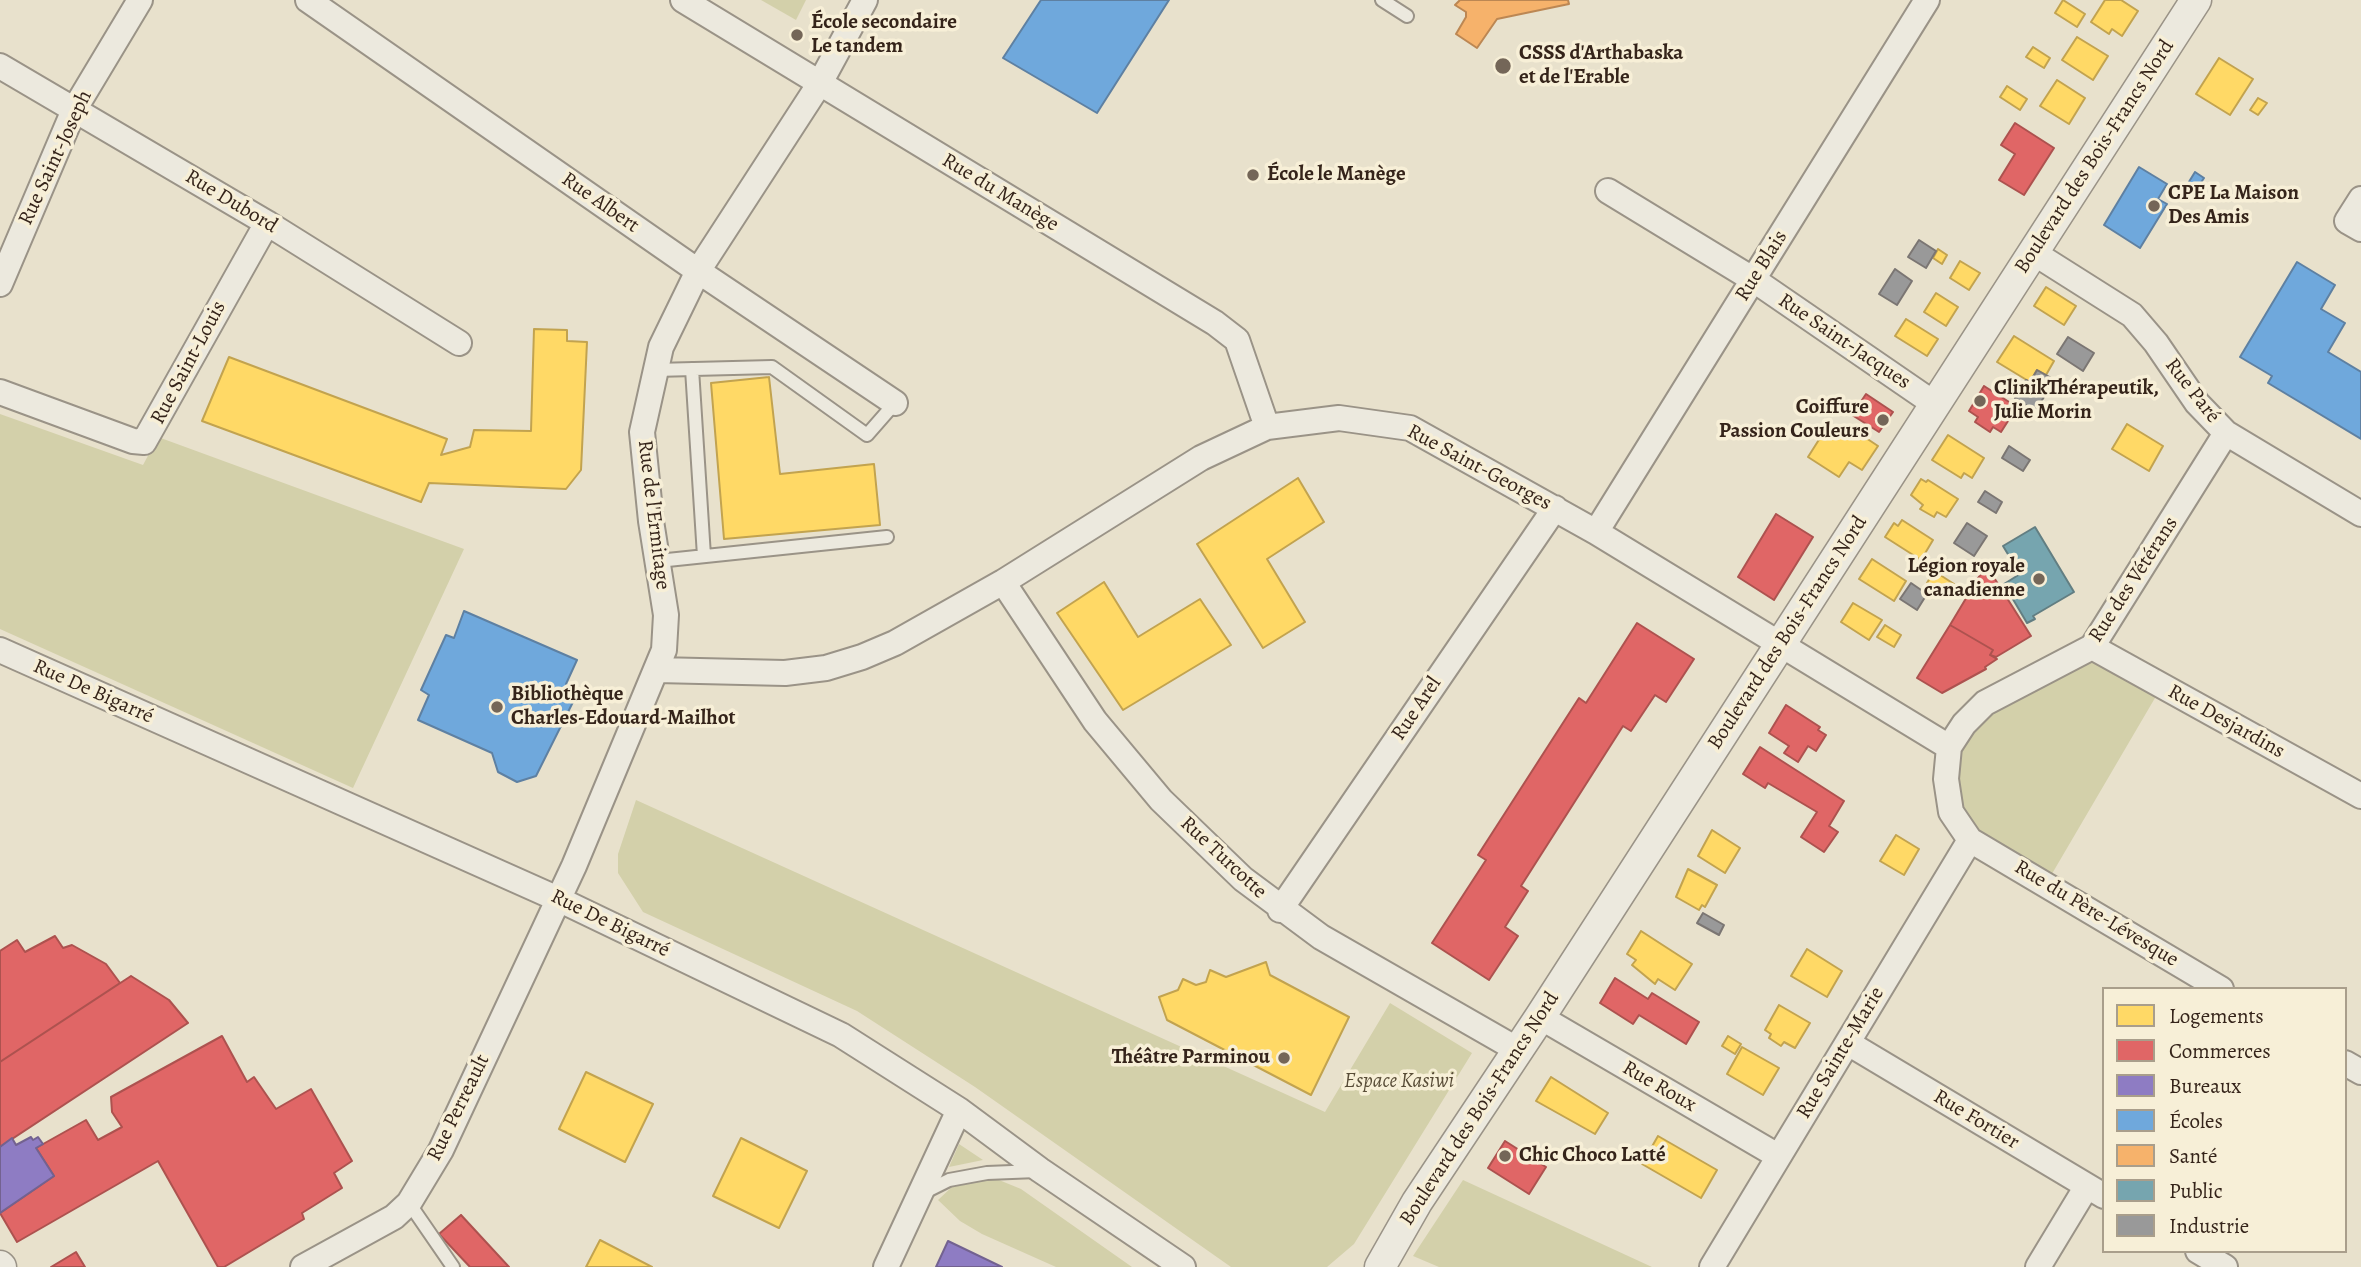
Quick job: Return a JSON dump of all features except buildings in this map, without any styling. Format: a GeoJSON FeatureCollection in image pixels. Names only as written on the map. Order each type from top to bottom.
{"type":"FeatureCollection","features":[{"type":"Feature","properties":{"kind":"street","name":"Rue Saint-Joseph"},"geometry":{"type":"LineString","coordinates":[[0,284],[74,110],[140,0]]}},
{"type":"Feature","properties":{"kind":"street","name":"Rue Albert"},"geometry":{"type":"LineString","coordinates":[[308,0],[698,271],[895,403]]}},
{"type":"Feature","properties":{"kind":"street","name":"Rue du Manège"},"geometry":{"type":"LineString","coordinates":[[683,0],[1215,323],[1237,340],[1253,377],[1267,427]]}},
{"type":"Feature","properties":{"kind":"street","name":"Rue de l'Ermitage"},"geometry":{"type":"LineString","coordinates":[[558,898],[657,670],[667,628],[642,432],[661,347],[698,271],[820,83],[865,0]]}},
{"type":"Feature","properties":{"kind":"street","name":"Rue Blais"},"geometry":{"type":"LineString","coordinates":[[1596,532],[1927,0]]}},
{"type":"Feature","properties":{"kind":"street","name":"Boulevard des Bois-Francs Nord"},"geometry":{"type":"LineString","coordinates":[[1381,1267],[1417,1202],[1540,1017],[2196,0]]}},
{"type":"Feature","properties":{"kind":"street","name":"Rue Dubord"},"geometry":{"type":"LineString","coordinates":[[0,66],[267,223],[459,343]]}},
{"type":"Feature","properties":{"kind":"street","name":"Rue Saint-Jacques"},"geometry":{"type":"LineString","coordinates":[[1608,191],[1754,280],[1936,405]]}},
{"type":"Feature","properties":{"kind":"street"},"geometry":{"type":"LineString","coordinates":[[2361,199],[2347,222],[2361,229]]}},
{"type":"Feature","properties":{"kind":"street","name":"Rue Saint-Louis"},"geometry":{"type":"LineString","coordinates":[[0,392],[133,441],[144,442],[267,223]]}},
{"type":"Feature","properties":{"kind":"street","name":"Rue Paré"},"geometry":{"type":"LineString","coordinates":[[2034,253],[2132,315],[2156,343],[2197,403],[2226,433],[2361,514]]}},
{"type":"Feature","properties":{"kind":"street","name":"Rue Saint-Georges"},"geometry":{"type":"LineString","coordinates":[[657,670],[757,674],[826,668],[895,643],[1003,582],[1201,458],[1267,427],[1339,418],[1410,428],[1596,532],[1950,747]]}},
{"type":"Feature","properties":{"kind":"street","name":"Rue des Vétérans"},"geometry":{"type":"LineString","coordinates":[[1950,747],[1964,723],[1985,703],[2092,647],[2226,433]]}},
{"type":"Feature","properties":{"kind":"street","name":"Rue Arel"},"geometry":{"type":"LineString","coordinates":[[1280,910],[1555,508]]}},
{"type":"Feature","properties":{"kind":"street","name":"Rue Turcotte"},"geometry":{"type":"LineString","coordinates":[[1003,582],[1088,712],[1161,800],[1280,910],[1353,957],[1518,1050]]}},
{"type":"Feature","properties":{"kind":"street","name":"Rue Desjardins"},"geometry":{"type":"LineString","coordinates":[[2092,647],[2361,796]]}},
{"type":"Feature","properties":{"kind":"street","name":"Rue De Bigarré"},"geometry":{"type":"LineString","coordinates":[[0,650],[558,898],[841,1035],[959,1110],[1040,1170],[1183,1267]]}},
{"type":"Feature","properties":{"kind":"street"},"geometry":{"type":"LineString","coordinates":[[1950,747],[1946,779],[1951,812],[1970,840]]}},
{"type":"Feature","properties":{"kind":"street","name":"Rue du Père-Lévesque"},"geometry":{"type":"LineString","coordinates":[[1970,840],[2218,987]]}},
{"type":"Feature","properties":{"kind":"street","name":"Rue Sainte-Marie"},"geometry":{"type":"LineString","coordinates":[[1712,1267],[1970,840]]}},
{"type":"Feature","properties":{"kind":"street","name":"Rue Perreault"},"geometry":{"type":"LineString","coordinates":[[303,1267],[394,1217],[409,1203],[441,1150],[558,898]]}},
{"type":"Feature","properties":{"kind":"street","name":"Rue Roux"},"geometry":{"type":"LineString","coordinates":[[1540,1017],[1778,1156]]}},
{"type":"Feature","properties":{"kind":"street","name":"Rue Fortier"},"geometry":{"type":"LineString","coordinates":[[1848,1043],[2096,1191]]}},
{"type":"Feature","properties":{"kind":"street"},"geometry":{"type":"LineString","coordinates":[[887,1267],[959,1110]]}},
{"type":"Feature","properties":{"kind":"street"},"geometry":{"type":"LineString","coordinates":[[2038,1267],[2096,1191]]}},
{"type":"Feature","properties":{"kind":"street"},"geometry":{"type":"LineString","coordinates":[[2201,1253],[2225,1267]]}},
{"type":"Feature","properties":{"kind":"lane"},"geometry":{"type":"LineString","coordinates":[[1382,0],[1408,16]]}},
{"type":"Feature","properties":{"kind":"lane"},"geometry":{"type":"LineString","coordinates":[[655,370],[772,367],[867,435],[895,403]]}},
{"type":"Feature","properties":{"kind":"lane"},"geometry":{"type":"LineString","coordinates":[[692,369],[704,556]]}},
{"type":"Feature","properties":{"kind":"lane"},"geometry":{"type":"LineString","coordinates":[[658,561],[887,537]]}},
{"type":"Feature","properties":{"kind":"lane"},"geometry":{"type":"LineString","coordinates":[[920,1195],[949,1180],[988,1172],[1040,1170]]}},
{"type":"Feature","properties":{"kind":"lane"},"geometry":{"type":"LineString","coordinates":[[409,1203],[453,1267]]}},
{"type":"Feature","properties":{"kind":"green space"},"geometry":{"type":"Polygon","coordinates":[[[761,0],[806,0],[796,20],[761,0]]]}},
{"type":"Feature","properties":{"kind":"green space"},"geometry":{"type":"Polygon","coordinates":[[[0,414],[143,465],[158,437],[464,549],[353,788],[0,629],[0,414]]]}},
{"type":"Feature","properties":{"kind":"green space"},"geometry":{"type":"Polygon","coordinates":[[[2092,647],[2162,686],[2046,884],[1951,812],[1964,724],[2092,647]]]}},
{"type":"Feature","properties":{"kind":"green space","name":"Espace Kasiwi"},"geometry":{"type":"Polygon","coordinates":[[[636,800],[1325,1112],[1390,1003],[1472,1053],[1354,1244],[1327,1267],[1231,1267],[975,1087],[857,1011],[643,912],[618,873],[618,854],[636,800]]]}},
{"type":"Feature","properties":{"kind":"green space"},"geometry":{"type":"Polygon","coordinates":[[[959,1144],[983,1160],[949,1167],[959,1144]]]}},
{"type":"Feature","properties":{"kind":"green space"},"geometry":{"type":"Polygon","coordinates":[[[979,1180],[999,1180],[1021,1189],[1132,1267],[1056,1267],[982,1234],[960,1221],[938,1200],[953,1186],[979,1180]]]}},
{"type":"Feature","properties":{"kind":"green space"},"geometry":{"type":"Polygon","coordinates":[[[1463,1180],[1652,1267],[1439,1267],[1413,1256],[1463,1180]]]}},
{"type":"Feature","properties":{"kind":"place","name":"École secondaire Le tandem"},"geometry":{"type":"Point","coordinates":[797,35]}},
{"type":"Feature","properties":{"kind":"place","name":"CSSS d'Arthabaska et de l'Erable"},"geometry":{"type":"Point","coordinates":[1503,66]}},
{"type":"Feature","properties":{"kind":"place","name":"École le Manège"},"geometry":{"type":"Point","coordinates":[1253,175]}},
{"type":"Feature","properties":{"kind":"place","name":"CPE La Maison Des Amis"},"geometry":{"type":"Point","coordinates":[2154,206]}},
{"type":"Feature","properties":{"kind":"place","name":"ClinikThérapeutik, Julie Morin"},"geometry":{"type":"Point","coordinates":[1980,401]}},
{"type":"Feature","properties":{"kind":"place","name":"Coiffure Passion Couleurs"},"geometry":{"type":"Point","coordinates":[1883,420]}},
{"type":"Feature","properties":{"kind":"place","name":"Légion royale canadienne"},"geometry":{"type":"Point","coordinates":[2039,579]}},
{"type":"Feature","properties":{"kind":"place","name":"Bibliothèque Charles-Edouard-Mailhot"},"geometry":{"type":"Point","coordinates":[497,707]}},
{"type":"Feature","properties":{"kind":"place","name":"Théâtre Parminou"},"geometry":{"type":"Point","coordinates":[1284,1058]}},
{"type":"Feature","properties":{"kind":"place","name":"Chic Choco Latté"},"geometry":{"type":"Point","coordinates":[1505,1156]}}]}
